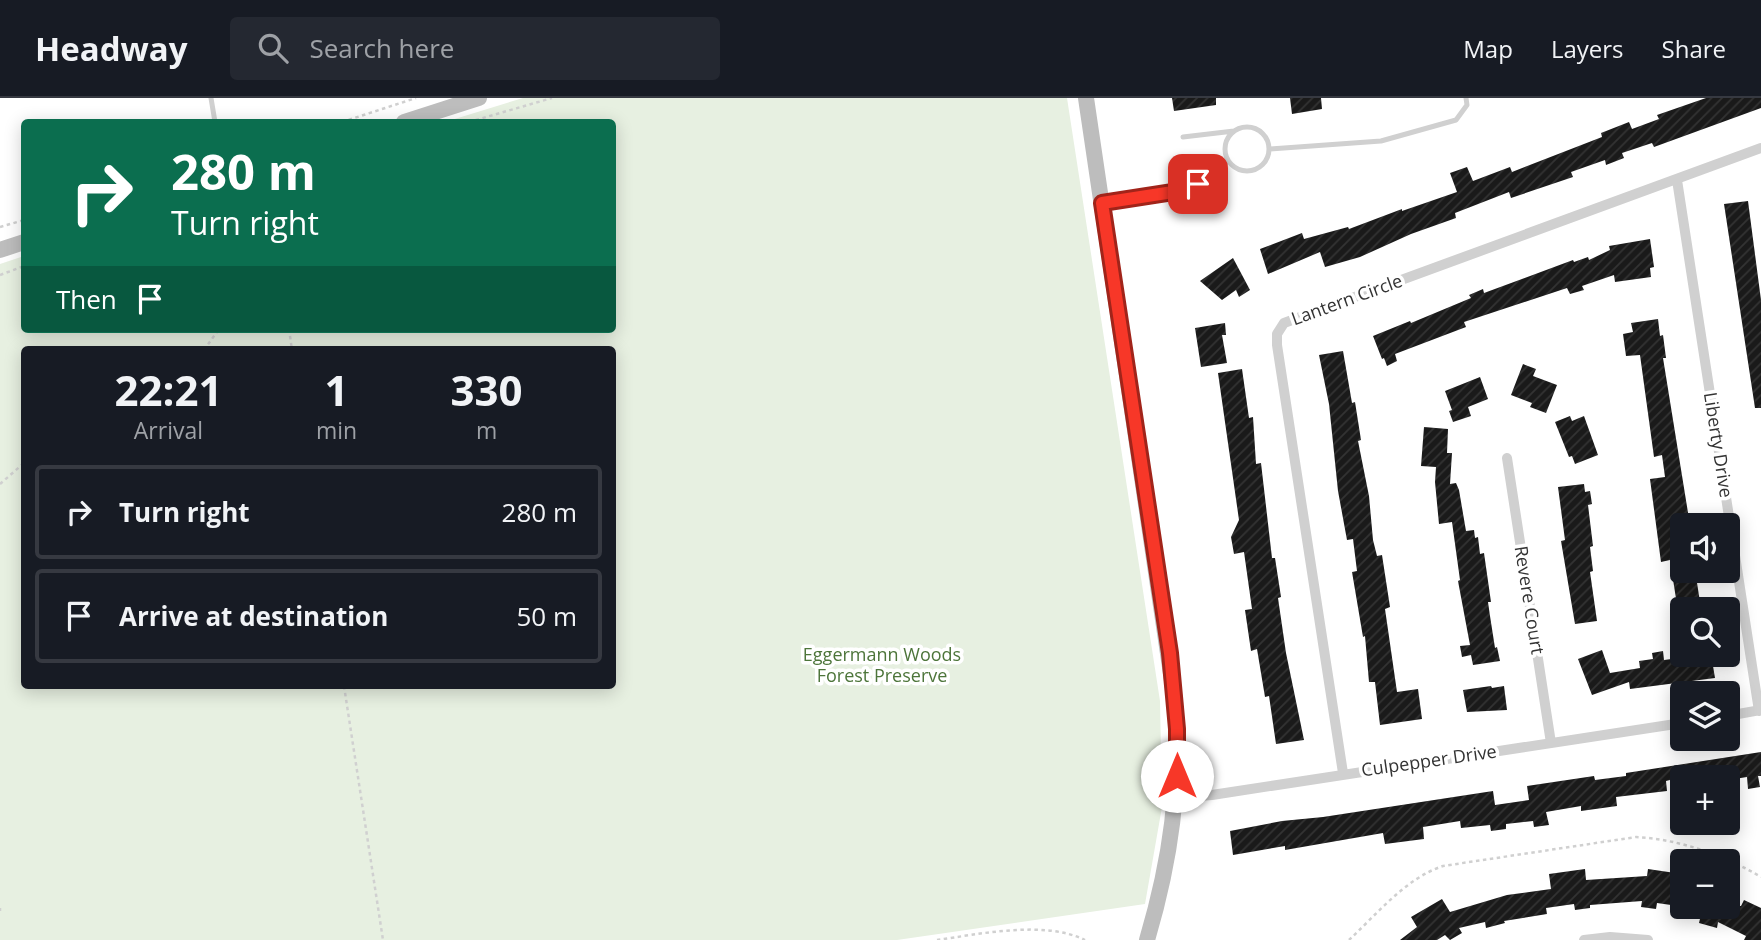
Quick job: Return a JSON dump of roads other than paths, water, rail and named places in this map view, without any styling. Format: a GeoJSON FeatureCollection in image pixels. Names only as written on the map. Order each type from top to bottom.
{"type":"FeatureCollection","features":[{"type":"Feature","properties":{"kind":"main road"},"geometry":{"type":"LineString","coordinates":[[413,119],[479,98]]}},
{"type":"Feature","properties":{"kind":"main road"},"geometry":{"type":"LineString","coordinates":[[1086,98],[1170,653],[1177,729],[1176,798],[1167,860],[1147,940]]}},
{"type":"Feature","properties":{"kind":"main road"},"geometry":{"type":"LineString","coordinates":[[0,250],[21,243]]}},
{"type":"Feature","properties":{"kind":"street","name":"Lantern Circle"},"geometry":{"type":"LineString","coordinates":[[1343,774],[1277,345],[1278,330],[1284,323],[1761,148]]}},
{"type":"Feature","properties":{"kind":"street","name":"Liberty Drive"},"geometry":{"type":"LineString","coordinates":[[1676,180],[1760,711]]}},
{"type":"Feature","properties":{"kind":"street","name":"Revere Court"},"geometry":{"type":"LineString","coordinates":[[1507,458],[1551,743]]}},
{"type":"Feature","properties":{"kind":"street"},"geometry":{"type":"LineString","coordinates":[[1740,714],[1760,711]]}},
{"type":"Feature","properties":{"kind":"street","name":"Culpepper Drive"},"geometry":{"type":"LineString","coordinates":[[1176,798],[1212,795],[1670,725]]}},
{"type":"Feature","properties":{"kind":"street"},"geometry":{"type":"LineString","coordinates":[[1584,940],[1610,937],[1648,940]]}},
{"type":"Feature","properties":{"kind":"lane"},"geometry":{"type":"LineString","coordinates":[[211,98],[214,119]]}},
{"type":"Feature","properties":{"kind":"lane"},"geometry":{"type":"LineString","coordinates":[[1270,149],[1381,141],[1421,131],[1456,120],[1467,105],[1466,98]]}},
{"type":"Feature","properties":{"kind":"lane"},"geometry":{"type":"LineString","coordinates":[[1183,137],[1249,127],[1257,129],[1268,141],[1270,149],[1264,164],[1254,171],[1237,169],[1228,161],[1225,145],[1234,131]]}},
{"type":"Feature","properties":{"kind":"lane"},"geometry":{"type":"LineString","coordinates":[[1102,203],[1173,192],[1198,184],[1216,173],[1228,161]]}},
{"type":"Feature","properties":{"kind":"park label","name":"Eggermann Woods Forest Preserve"},"geometry":{"type":"Point","coordinates":[882,665]}}]}
